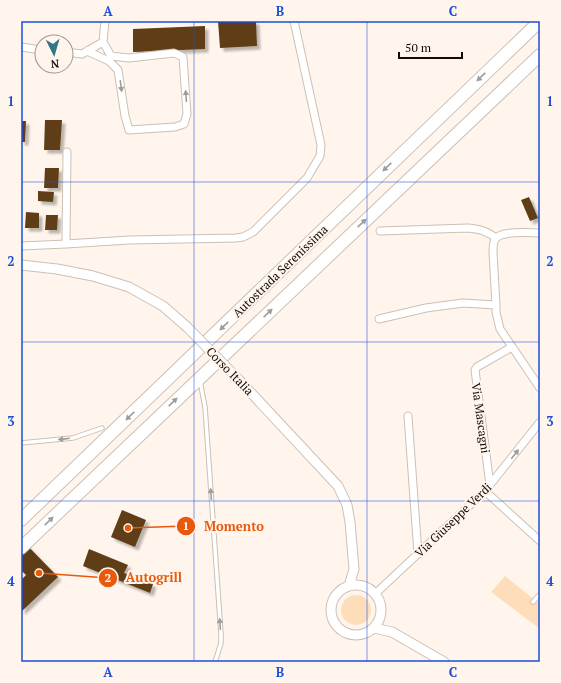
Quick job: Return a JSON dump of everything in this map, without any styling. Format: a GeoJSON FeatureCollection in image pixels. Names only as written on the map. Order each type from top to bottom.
{"type":"FeatureCollection","features":[{"type":"Feature","properties":{"kind":"highway","name":"Autostrada Serenissima"},"geometry":{"type":"LineString","coordinates":[[21,520],[540,21]]}},
{"type":"Feature","properties":{"kind":"highway","name":"Autostrada Serenissima"},"geometry":{"type":"LineString","coordinates":[[21,548],[540,54]]}},
{"type":"Feature","properties":{"kind":"street"},"geometry":{"type":"LineString","coordinates":[[87,51],[109,61],[118,70],[125,116],[129,130],[176,127],[184,124],[187,114],[183,57],[174,53],[129,58],[111,56],[103,42],[105,21]]}},
{"type":"Feature","properties":{"kind":"street"},"geometry":{"type":"LineString","coordinates":[[21,246],[129,240],[236,238],[244,237],[253,232],[307,178],[320,156],[321,145],[294,21]]}},
{"type":"Feature","properties":{"kind":"street"},"geometry":{"type":"LineString","coordinates":[[74,53],[82,54],[103,42]]}},
{"type":"Feature","properties":{"kind":"street"},"geometry":{"type":"LineString","coordinates":[[21,47],[34,49]]}},
{"type":"Feature","properties":{"kind":"street"},"geometry":{"type":"LineString","coordinates":[[66,244],[67,152]]}},
{"type":"Feature","properties":{"kind":"street"},"geometry":{"type":"LineString","coordinates":[[380,231],[468,228],[481,229],[496,238]]}},
{"type":"Feature","properties":{"kind":"street"},"geometry":{"type":"LineString","coordinates":[[540,233],[508,233],[500,235],[493,243],[496,312],[500,329],[540,388]]}},
{"type":"Feature","properties":{"kind":"street","name":"Corso Italia"},"geometry":{"type":"LineString","coordinates":[[21,265],[57,269],[93,276],[129,287],[163,306],[187,327],[239,380],[338,486],[347,505],[354,569],[362,586]]}},
{"type":"Feature","properties":{"kind":"street"},"geometry":{"type":"LineString","coordinates":[[379,319],[426,308],[463,303],[496,305]]}},
{"type":"Feature","properties":{"kind":"street","name":"Via Mascagni"},"geometry":{"type":"LineString","coordinates":[[490,485],[475,370],[477,367],[512,347]]}},
{"type":"Feature","properties":{"kind":"street"},"geometry":{"type":"LineString","coordinates":[[408,416],[418,554]]}},
{"type":"Feature","properties":{"kind":"street","name":"Via Giuseppe Verdi"},"geometry":{"type":"LineString","coordinates":[[375,594],[486,491],[540,422]]}},
{"type":"Feature","properties":{"kind":"street"},"geometry":{"type":"LineString","coordinates":[[486,491],[540,540]]}},
{"type":"Feature","properties":{"kind":"street","name":"Corso Italia"},"geometry":{"type":"LineString","coordinates":[[349,586],[354,569]]}},
{"type":"Feature","properties":{"kind":"street"},"geometry":{"type":"LineString","coordinates":[[349,586],[362,586],[375,594],[379,600],[381,616],[374,628],[363,634],[351,634],[344,632],[333,619],[332,603],[336,596],[341,590],[349,586]]}},
{"type":"Feature","properties":{"kind":"street"},"geometry":{"type":"LineString","coordinates":[[381,616],[392,632]]}},
{"type":"Feature","properties":{"kind":"street"},"geometry":{"type":"LineString","coordinates":[[374,628],[392,632],[444,662]]}},
{"type":"Feature","properties":{"kind":"lane"},"geometry":{"type":"LineString","coordinates":[[199,378],[205,407],[221,634],[221,643],[215,662]]}},
{"type":"Feature","properties":{"kind":"lane"},"geometry":{"type":"LineString","coordinates":[[21,443],[73,438],[102,428]]}},
{"type":"Feature","properties":{"kind":"lane"},"geometry":{"type":"LineString","coordinates":[[533,602],[540,594]]}},
{"type":"Feature","properties":{"kind":"shaded area"},"geometry":{"type":"Polygon","coordinates":[[[505,576],[540,604],[540,629],[491,592],[505,576]]]}},
{"type":"Feature","properties":{"kind":"shaded area"},"geometry":{"type":"Polygon","coordinates":[[[356,595],[367,599],[371,610],[367,621],[356,625],[345,621],[341,610],[345,599],[356,595]]]}},
{"type":"Feature","properties":{"kind":"building"},"geometry":{"type":"Polygon","coordinates":[[[218,21],[256,21],[257,46],[220,48],[218,21]]]}},
{"type":"Feature","properties":{"kind":"building"},"geometry":{"type":"Polygon","coordinates":[[[205,26],[205,49],[133,52],[133,29],[205,26]]]}},
{"type":"Feature","properties":{"kind":"building"},"geometry":{"type":"Polygon","coordinates":[[[45,120],[62,120],[60,150],[44,150],[45,120]]]}},
{"type":"Feature","properties":{"kind":"building"},"geometry":{"type":"Polygon","coordinates":[[[21,121],[26,121],[25,142],[21,142],[21,121]]]}},
{"type":"Feature","properties":{"kind":"building"},"geometry":{"type":"Polygon","coordinates":[[[45,168],[59,168],[58,188],[44,188],[45,168]]]}},
{"type":"Feature","properties":{"kind":"building"},"geometry":{"type":"Polygon","coordinates":[[[38,191],[54,192],[53,202],[38,201],[38,191]]]}},
{"type":"Feature","properties":{"kind":"building"},"geometry":{"type":"Polygon","coordinates":[[[529,197],[538,218],[530,221],[521,200],[529,197]]]}},
{"type":"Feature","properties":{"kind":"building"},"geometry":{"type":"Polygon","coordinates":[[[26,212],[39,213],[39,228],[25,228],[26,212]]]}},
{"type":"Feature","properties":{"kind":"building"},"geometry":{"type":"Polygon","coordinates":[[[46,215],[58,215],[57,230],[45,230],[46,215]]]}},
{"type":"Feature","properties":{"kind":"building"},"geometry":{"type":"Polygon","coordinates":[[[122,510],[146,520],[135,547],[111,537],[122,510]]]}},
{"type":"Feature","properties":{"kind":"building"},"geometry":{"type":"Polygon","coordinates":[[[21,539],[58,577],[22,611],[21,580],[26,575],[21,570],[21,539]]]}},
{"type":"Feature","properties":{"kind":"building"},"geometry":{"type":"Polygon","coordinates":[[[89,549],[128,565],[124,573],[153,584],[150,593],[83,566],[89,549]]]}},
{"type":"Feature","properties":{"kind":"place","name":"Momento"},"geometry":{"type":"Point","coordinates":[128,528]}},
{"type":"Feature","properties":{"kind":"place","name":"Autogrill"},"geometry":{"type":"Point","coordinates":[39,573]}}]}
